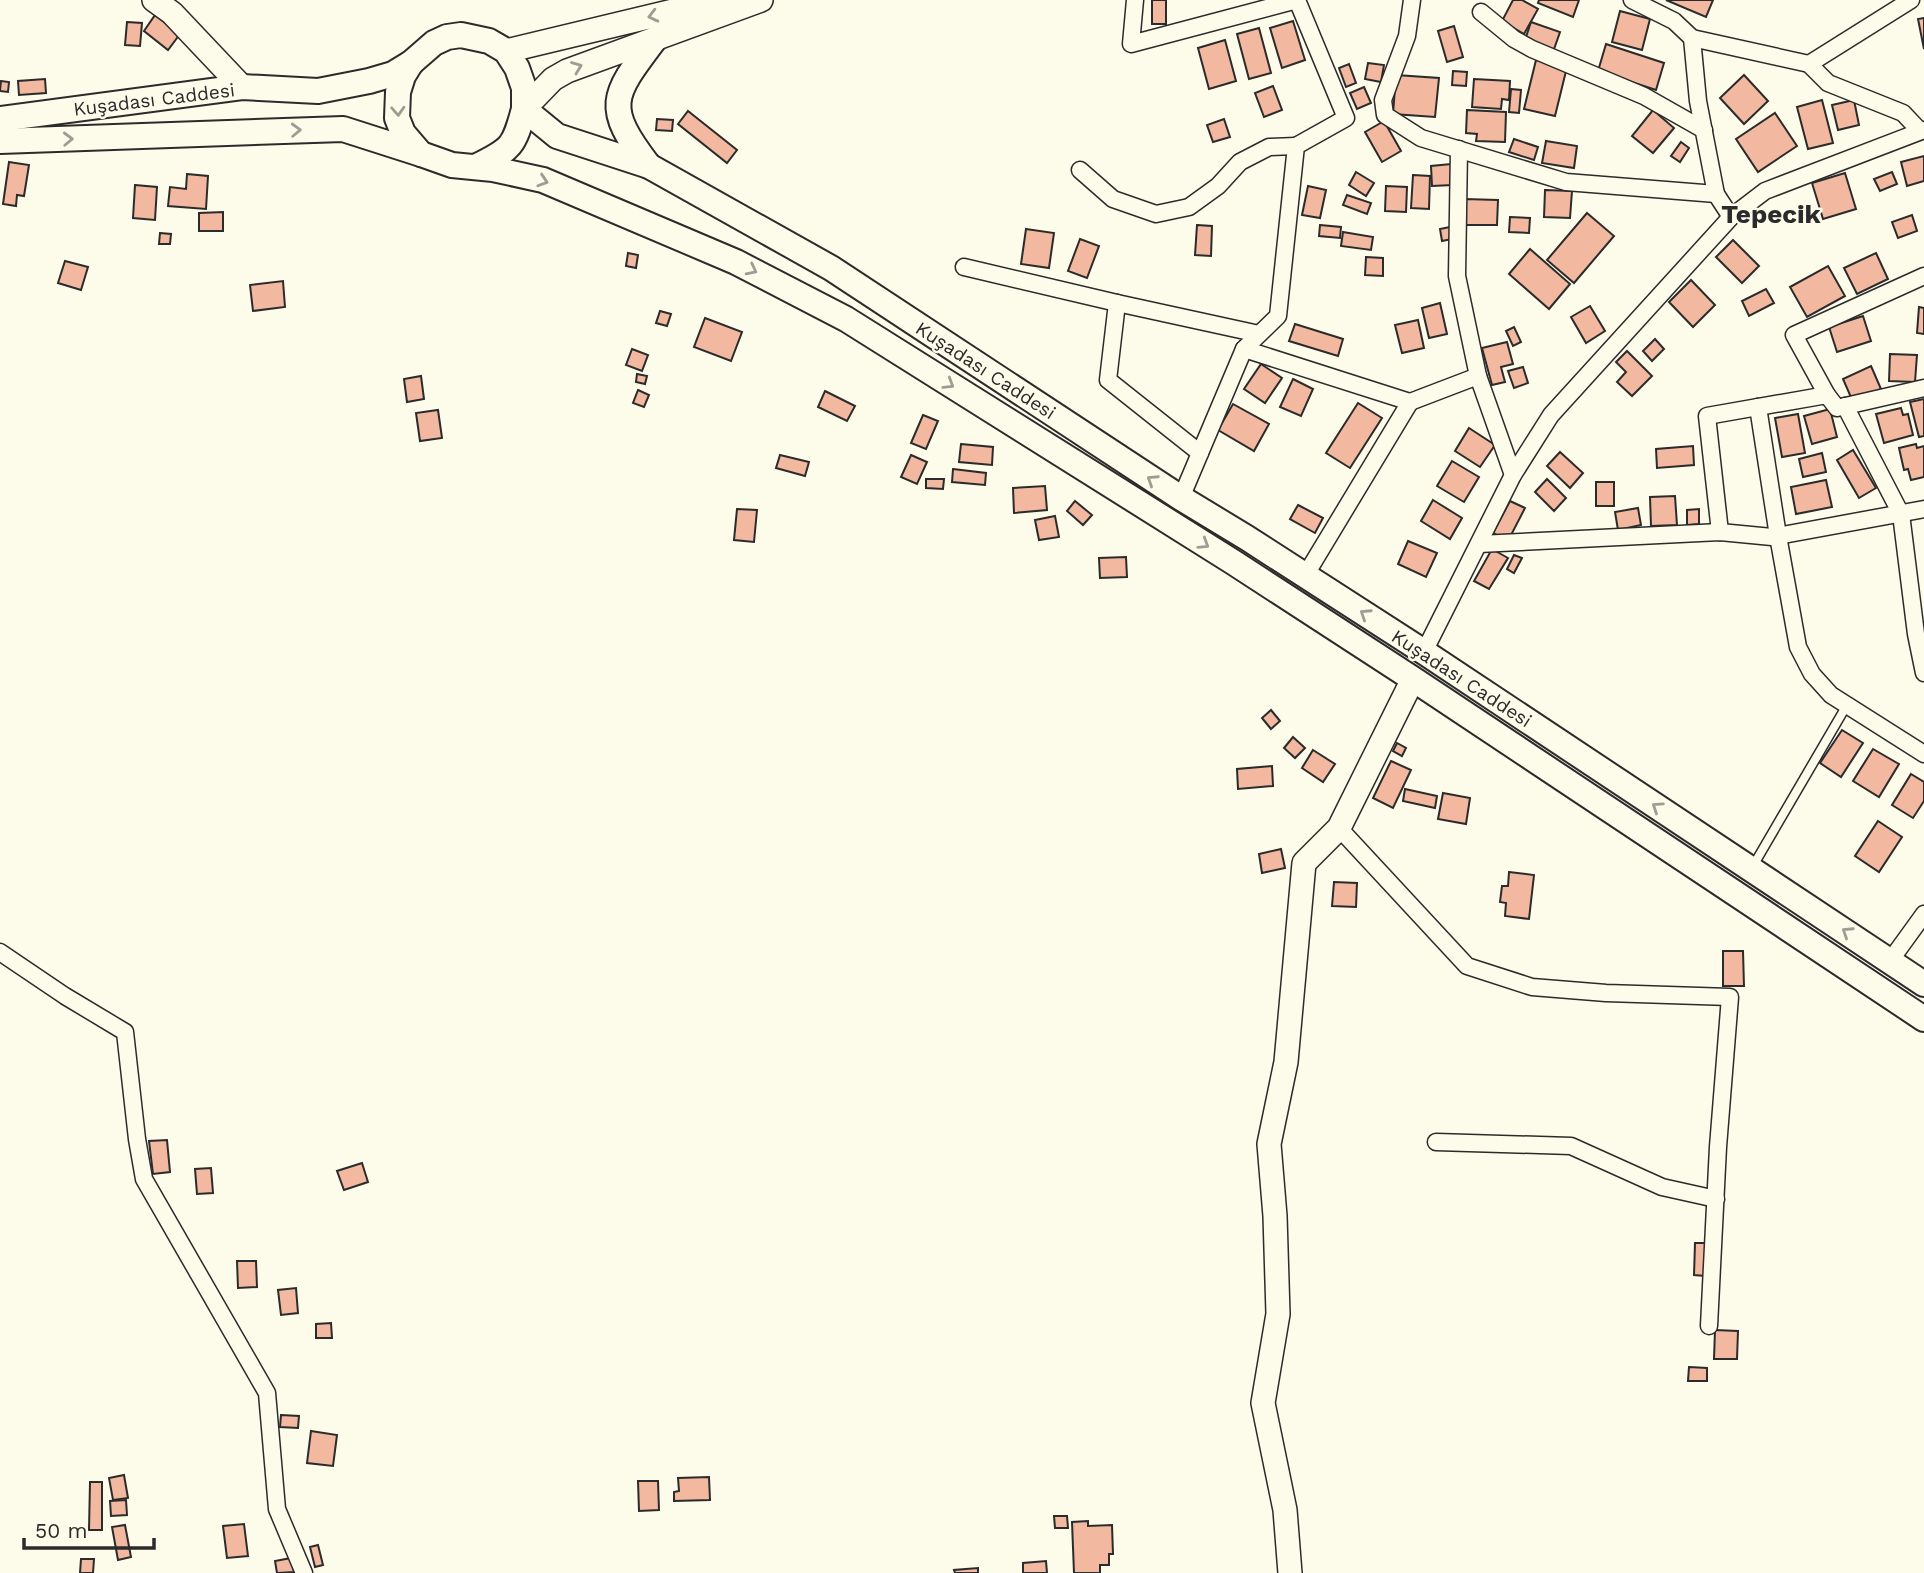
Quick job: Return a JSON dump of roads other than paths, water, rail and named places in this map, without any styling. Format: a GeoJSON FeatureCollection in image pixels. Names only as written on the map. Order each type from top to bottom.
{"type":"FeatureCollection","features":[{"type":"Feature","properties":{"kind":"main road","name":"Kuşadası Caddesi"},"geometry":{"type":"LineString","coordinates":[[0,119],[242,88],[318,92],[393,74],[447,37],[475,37],[506,51]]}},
{"type":"Feature","properties":{"kind":"main road"},"geometry":{"type":"LineString","coordinates":[[649,166],[627,137],[618,104],[621,87],[655,39]]}},
{"type":"Feature","properties":{"kind":"main road"},"geometry":{"type":"LineString","coordinates":[[411,62],[402,76],[398,92],[397,118],[403,133],[421,154],[452,165],[477,166],[510,148],[517,136],[524,109],[524,88],[517,68],[506,51]]}},
{"type":"Feature","properties":{"kind":"main road","name":"Kuşadası Caddesi"},"geometry":{"type":"LineString","coordinates":[[524,109],[557,136],[649,166],[831,268],[1181,498],[1424,652],[1924,984]]}},
{"type":"Feature","properties":{"kind":"main road","name":"Kuşadası Caddesi"},"geometry":{"type":"LineString","coordinates":[[0,141],[343,129],[421,154]]}},
{"type":"Feature","properties":{"kind":"main road","name":"Kuşadası Caddesi"},"geometry":{"type":"LineString","coordinates":[[477,166],[543,180],[736,262],[846,319],[1413,678],[1924,1019]]}},
{"type":"Feature","properties":{"kind":"street"},"geometry":{"type":"LineString","coordinates":[[153,0],[172,13],[242,88]]}},
{"type":"Feature","properties":{"kind":"street"},"geometry":{"type":"LineString","coordinates":[[506,51],[719,0]]}},
{"type":"Feature","properties":{"kind":"street"},"geometry":{"type":"LineString","coordinates":[[524,109],[553,79],[567,71],[761,0]]}},
{"type":"Feature","properties":{"kind":"street"},"geometry":{"type":"LineString","coordinates":[[1080,170],[1114,199],[1156,214],[1189,207],[1218,186],[1240,162],[1269,147],[1296,146],[1346,118],[1297,0],[1131,44],[1136,0]]}},
{"type":"Feature","properties":{"kind":"street"},"geometry":{"type":"LineString","coordinates":[[1412,0],[1408,36],[1383,100],[1385,115],[1421,138],[1566,182],[1716,194]]}},
{"type":"Feature","properties":{"kind":"street"},"geometry":{"type":"LineString","coordinates":[[1424,652],[1513,475],[1551,415],[1731,217],[1765,191],[1922,131],[1903,113],[1828,83],[1809,64],[1692,38],[1674,21],[1633,0]]}},
{"type":"Feature","properties":{"kind":"street"},"geometry":{"type":"LineString","coordinates":[[1809,64],[1911,0]]}},
{"type":"Feature","properties":{"kind":"street"},"geometry":{"type":"LineString","coordinates":[[1481,12],[1514,39],[1532,49],[1644,96],[1704,130]]}},
{"type":"Feature","properties":{"kind":"street"},"geometry":{"type":"LineString","coordinates":[[1692,38],[1699,101],[1716,194],[1731,217]]}},
{"type":"Feature","properties":{"kind":"street"},"geometry":{"type":"LineString","coordinates":[[1181,498],[1244,349],[1278,316],[1296,146]]}},
{"type":"Feature","properties":{"kind":"street"},"geometry":{"type":"LineString","coordinates":[[1459,149],[1457,276],[1478,376],[1513,475]]}},
{"type":"Feature","properties":{"kind":"street"},"geometry":{"type":"LineString","coordinates":[[964,267],[1259,334]]}},
{"type":"Feature","properties":{"kind":"street"},"geometry":{"type":"LineString","coordinates":[[1924,276],[1794,335],[1827,395],[1838,408],[1924,388]]}},
{"type":"Feature","properties":{"kind":"street"},"geometry":{"type":"LineString","coordinates":[[1117,303],[1108,380],[1200,453]]}},
{"type":"Feature","properties":{"kind":"street"},"geometry":{"type":"LineString","coordinates":[[1244,349],[1410,402]]}},
{"type":"Feature","properties":{"kind":"street"},"geometry":{"type":"LineString","coordinates":[[1305,576],[1410,402],[1478,376]]}},
{"type":"Feature","properties":{"kind":"street"},"geometry":{"type":"LineString","coordinates":[[1720,532],[1707,415],[1827,395]]}},
{"type":"Feature","properties":{"kind":"street"},"geometry":{"type":"LineString","coordinates":[[1845,406],[1901,514],[1924,673]]}},
{"type":"Feature","properties":{"kind":"street"},"geometry":{"type":"LineString","coordinates":[[1758,407],[1777,536],[1798,647],[1812,674],[1831,695],[1924,754]]}},
{"type":"Feature","properties":{"kind":"street"},"geometry":{"type":"LineString","coordinates":[[1479,544],[1720,532],[1777,536],[1924,509]]}},
{"type":"Feature","properties":{"kind":"street"},"geometry":{"type":"LineString","coordinates":[[1290,1573],[1284,1510],[1263,1403],[1278,1314],[1275,1216],[1269,1144],[1286,1062],[1304,863],[1339,828],[1413,678]]}},
{"type":"Feature","properties":{"kind":"street"},"geometry":{"type":"LineString","coordinates":[[1339,828],[1467,965],[1532,987],[1606,993],[1730,997],[1709,1326]]}},
{"type":"Feature","properties":{"kind":"street"},"geometry":{"type":"LineString","coordinates":[[1890,961],[1924,914]]}},
{"type":"Feature","properties":{"kind":"street"},"geometry":{"type":"LineString","coordinates":[[1909,936],[1924,945]]}},
{"type":"Feature","properties":{"kind":"street"},"geometry":{"type":"LineString","coordinates":[[0,952],[125,1032],[144,1179],[267,1393],[277,1509],[304,1573]]}},
{"type":"Feature","properties":{"kind":"street"},"geometry":{"type":"LineString","coordinates":[[1436,1142],[1571,1146],[1662,1187],[1716,1199]]}},
{"type":"Feature","properties":{"kind":"lane"},"geometry":{"type":"LineString","coordinates":[[1751,869],[1847,705]]}},
{"type":"Feature","properties":{"kind":"district","name":"Tepecik"},"geometry":{"type":"Point","coordinates":[1771,214]}}]}
